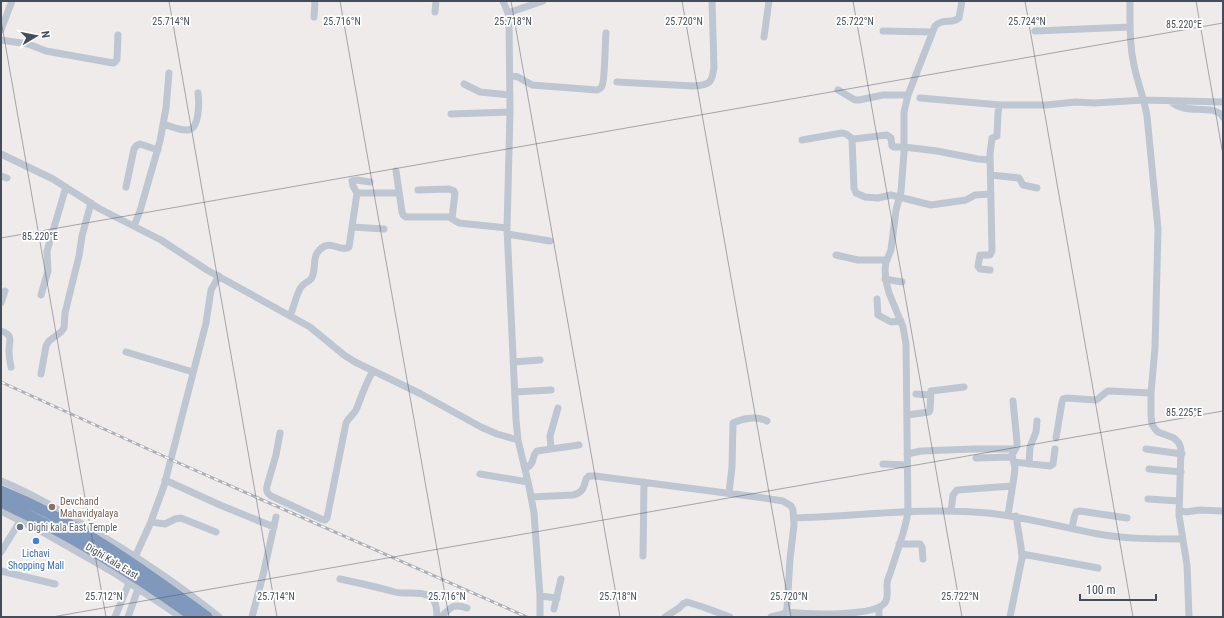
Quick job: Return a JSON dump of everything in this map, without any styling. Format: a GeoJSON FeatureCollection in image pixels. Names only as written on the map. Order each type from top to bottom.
{"type":"FeatureCollection","features":[{"type":"Feature","properties":{"kind":"highway"},"geometry":{"type":"LineString","coordinates":[[1,491],[35,506],[110,550],[157,585],[194,617]]}},
{"type":"Feature","properties":{"kind":"highway"},"geometry":{"type":"LineString","coordinates":[[1,502],[56,529],[157,585],[207,617]]}},
{"type":"Feature","properties":{"kind":"street"},"geometry":{"type":"LineString","coordinates":[[1,30],[12,1]]}},
{"type":"Feature","properties":{"kind":"street"},"geometry":{"type":"LineString","coordinates":[[314,17],[315,1]]}},
{"type":"Feature","properties":{"kind":"street"},"geometry":{"type":"LineString","coordinates":[[435,12],[436,1]]}},
{"type":"Feature","properties":{"kind":"street"},"geometry":{"type":"LineString","coordinates":[[503,1],[508,13],[510,74],[507,231],[514,392],[518,440],[528,482],[535,527],[540,617]]}},
{"type":"Feature","properties":{"kind":"street"},"geometry":{"type":"LineString","coordinates":[[508,13],[543,1]]}},
{"type":"Feature","properties":{"kind":"street"},"geometry":{"type":"LineString","coordinates":[[617,82],[693,86],[704,85],[710,82],[714,67],[712,1]]}},
{"type":"Feature","properties":{"kind":"street"},"geometry":{"type":"LineString","coordinates":[[764,37],[769,1]]}},
{"type":"Feature","properties":{"kind":"street"},"geometry":{"type":"LineString","coordinates":[[771,617],[786,612],[835,616],[868,614],[884,605],[887,600],[888,579],[906,524],[908,512],[906,344],[903,327],[885,279],[886,260],[890,250],[896,210],[901,191],[904,147],[904,112],[908,95],[935,26],[942,21],[956,21],[959,18],[962,1]]}},
{"type":"Feature","properties":{"kind":"street"},"geometry":{"type":"LineString","coordinates":[[1130,1],[1130,27],[1133,60],[1147,116],[1158,229],[1155,348],[1151,392],[1152,424],[1158,432],[1174,438],[1179,443],[1182,454],[1179,510],[1187,565],[1189,617]]}},
{"type":"Feature","properties":{"kind":"street"},"geometry":{"type":"LineString","coordinates":[[1035,31],[1130,27]]}},
{"type":"Feature","properties":{"kind":"street"},"geometry":{"type":"LineString","coordinates":[[883,31],[932,32]]}},
{"type":"Feature","properties":{"kind":"street"},"geometry":{"type":"LineString","coordinates":[[510,74],[518,76],[532,85],[600,89],[603,78],[606,33]]}},
{"type":"Feature","properties":{"kind":"street"},"geometry":{"type":"LineString","coordinates":[[1,40],[28,44],[46,51],[113,63],[117,58],[118,35]]}},
{"type":"Feature","properties":{"kind":"street"},"geometry":{"type":"LineString","coordinates":[[134,226],[140,211],[161,137],[166,108],[169,73]]}},
{"type":"Feature","properties":{"kind":"street"},"geometry":{"type":"LineString","coordinates":[[464,84],[480,92],[510,96]]}},
{"type":"Feature","properties":{"kind":"street"},"geometry":{"type":"LineString","coordinates":[[838,90],[854,100],[882,95],[908,95]]}},
{"type":"Feature","properties":{"kind":"street"},"geometry":{"type":"LineString","coordinates":[[163,124],[185,130],[191,129],[194,126],[198,113],[198,93]]}},
{"type":"Feature","properties":{"kind":"street"},"geometry":{"type":"LineString","coordinates":[[920,98],[999,105],[1046,105],[1076,102],[1094,103],[1144,100],[1223,102]]}},
{"type":"Feature","properties":{"kind":"street"},"geometry":{"type":"LineString","coordinates":[[1170,101],[1176,106],[1217,112],[1223,117]]}},
{"type":"Feature","properties":{"kind":"street"},"geometry":{"type":"LineString","coordinates":[[990,270],[980,269],[978,266],[980,255],[990,255],[992,250],[990,160],[992,138],[997,136],[999,105]]}},
{"type":"Feature","properties":{"kind":"street"},"geometry":{"type":"LineString","coordinates":[[451,114],[510,112]]}},
{"type":"Feature","properties":{"kind":"street"},"geometry":{"type":"LineString","coordinates":[[802,140],[842,133],[847,134],[852,139],[853,184],[856,193],[865,197],[878,198],[889,195],[931,204],[966,200],[975,196],[991,194]]}},
{"type":"Feature","properties":{"kind":"street"},"geometry":{"type":"LineString","coordinates":[[852,139],[886,135],[891,138],[893,147],[944,152],[990,160]]}},
{"type":"Feature","properties":{"kind":"street"},"geometry":{"type":"LineString","coordinates":[[126,187],[134,149],[136,146],[140,144],[158,150]]}},
{"type":"Feature","properties":{"kind":"street"},"geometry":{"type":"LineString","coordinates":[[1,154],[66,186],[91,203],[161,240],[196,264],[310,327],[344,355],[421,394],[481,427],[497,434],[518,440]]}},
{"type":"Feature","properties":{"kind":"street"},"geometry":{"type":"LineString","coordinates":[[396,171],[402,212],[406,217],[447,217],[452,218],[459,223],[507,231],[550,241]]}},
{"type":"Feature","properties":{"kind":"street"},"geometry":{"type":"LineString","coordinates":[[991,175],[1019,178],[1023,185],[1037,188]]}},
{"type":"Feature","properties":{"kind":"street"},"geometry":{"type":"LineString","coordinates":[[290,316],[301,287],[311,278],[314,269],[314,262],[319,251],[324,246],[328,245],[346,249],[349,247],[357,193],[352,182],[357,180],[370,182]]}},
{"type":"Feature","properties":{"kind":"street"},"geometry":{"type":"LineString","coordinates":[[41,295],[48,265],[47,250],[66,186]]}},
{"type":"Feature","properties":{"kind":"street"},"geometry":{"type":"LineString","coordinates":[[418,190],[449,189],[454,191],[452,218]]}},
{"type":"Feature","properties":{"kind":"street"},"geometry":{"type":"LineString","coordinates":[[357,193],[399,193]]}},
{"type":"Feature","properties":{"kind":"street"},"geometry":{"type":"LineString","coordinates":[[41,374],[46,346],[64,328],[67,305],[79,256],[82,236],[91,203]]}},
{"type":"Feature","properties":{"kind":"street"},"geometry":{"type":"LineString","coordinates":[[352,227],[384,229]]}},
{"type":"Feature","properties":{"kind":"street"},"geometry":{"type":"LineString","coordinates":[[836,254],[858,260],[886,260]]}},
{"type":"Feature","properties":{"kind":"street"},"geometry":{"type":"LineString","coordinates":[[136,557],[151,522],[165,480],[206,323],[211,290],[219,276]]}},
{"type":"Feature","properties":{"kind":"street"},"geometry":{"type":"LineString","coordinates":[[885,279],[902,282]]}},
{"type":"Feature","properties":{"kind":"street"},"geometry":{"type":"LineString","coordinates":[[1,303],[5,291]]}},
{"type":"Feature","properties":{"kind":"street"},"geometry":{"type":"LineString","coordinates":[[877,299],[878,314],[891,322],[901,321]]}},
{"type":"Feature","properties":{"kind":"street"},"geometry":{"type":"LineString","coordinates":[[1,331],[8,334],[10,337],[9,350],[11,367]]}},
{"type":"Feature","properties":{"kind":"street"},"geometry":{"type":"LineString","coordinates":[[126,352],[193,372]]}},
{"type":"Feature","properties":{"kind":"street"},"geometry":{"type":"LineString","coordinates":[[513,362],[540,360]]}},
{"type":"Feature","properties":{"kind":"street"},"geometry":{"type":"LineString","coordinates":[[280,433],[276,455],[266,489],[267,493],[324,520],[327,518],[346,423],[348,418],[356,410],[365,385],[373,371]]}},
{"type":"Feature","properties":{"kind":"street"},"geometry":{"type":"LineString","coordinates":[[907,415],[929,412],[930,395],[931,391],[933,390],[964,387]]}},
{"type":"Feature","properties":{"kind":"street"},"geometry":{"type":"LineString","coordinates":[[514,392],[551,390]]}},
{"type":"Feature","properties":{"kind":"street"},"geometry":{"type":"LineString","coordinates":[[1056,438],[1063,399],[1096,400],[1109,391],[1151,392]]}},
{"type":"Feature","properties":{"kind":"street"},"geometry":{"type":"LineString","coordinates":[[916,394],[930,395]]}},
{"type":"Feature","properties":{"kind":"street"},"geometry":{"type":"LineString","coordinates":[[1010,617],[1022,554],[1012,516],[1012,486],[1014,477],[1012,455],[1017,442],[1013,401]]}},
{"type":"Feature","properties":{"kind":"street"},"geometry":{"type":"LineString","coordinates":[[551,449],[550,436],[558,408]]}},
{"type":"Feature","properties":{"kind":"street"},"geometry":{"type":"LineString","coordinates":[[729,493],[732,468],[733,423],[757,418],[767,421]]}},
{"type":"Feature","properties":{"kind":"street"},"geometry":{"type":"LineString","coordinates":[[1029,464],[1030,447],[1036,432],[1037,421]]}},
{"type":"Feature","properties":{"kind":"street"},"geometry":{"type":"LineString","coordinates":[[525,469],[531,465],[537,451],[579,445]]}},
{"type":"Feature","properties":{"kind":"street"},"geometry":{"type":"LineString","coordinates":[[907,454],[921,451],[974,449],[1014,450]]}},
{"type":"Feature","properties":{"kind":"street"},"geometry":{"type":"LineString","coordinates":[[1146,449],[1182,454]]}},
{"type":"Feature","properties":{"kind":"street"},"geometry":{"type":"LineString","coordinates":[[976,458],[1013,460],[1029,464],[1052,466],[1056,450]]}},
{"type":"Feature","properties":{"kind":"street"},"geometry":{"type":"LineString","coordinates":[[883,464],[907,465]]}},
{"type":"Feature","properties":{"kind":"street"},"geometry":{"type":"LineString","coordinates":[[1149,469],[1181,472]]}},
{"type":"Feature","properties":{"kind":"street"},"geometry":{"type":"LineString","coordinates":[[480,474],[528,482]]}},
{"type":"Feature","properties":{"kind":"street"},"geometry":{"type":"LineString","coordinates":[[531,498],[578,494],[584,488],[586,479],[589,476],[595,476],[729,493],[788,503],[793,510],[794,518],[786,612]]}},
{"type":"Feature","properties":{"kind":"street"},"geometry":{"type":"LineString","coordinates":[[165,480],[274,527]]}},
{"type":"Feature","properties":{"kind":"street"},"geometry":{"type":"LineString","coordinates":[[1,481],[49,504],[136,557],[173,582],[219,617]]}},
{"type":"Feature","properties":{"kind":"street"},"geometry":{"type":"LineString","coordinates":[[643,556],[644,482]]}},
{"type":"Feature","properties":{"kind":"street"},"geometry":{"type":"LineString","coordinates":[[951,511],[953,497],[955,491],[957,490],[1012,486]]}},
{"type":"Feature","properties":{"kind":"street"},"geometry":{"type":"LineString","coordinates":[[1148,499],[1179,501]]}},
{"type":"Feature","properties":{"kind":"street"},"geometry":{"type":"LineString","coordinates":[[794,518],[929,510],[951,511],[1012,516],[1099,534],[1138,539],[1183,539]]}},
{"type":"Feature","properties":{"kind":"street"},"geometry":{"type":"LineString","coordinates":[[1179,510],[1186,512],[1199,510],[1223,511]]}},
{"type":"Feature","properties":{"kind":"street","name":"Dighi Kala East"},"geometry":{"type":"LineString","coordinates":[[1,511],[74,550],[129,583],[181,617]]}},
{"type":"Feature","properties":{"kind":"street"},"geometry":{"type":"LineString","coordinates":[[1072,528],[1076,512],[1080,511],[1127,518]]}},
{"type":"Feature","properties":{"kind":"street"},"geometry":{"type":"LineString","coordinates":[[252,617],[262,582],[276,517]]}},
{"type":"Feature","properties":{"kind":"street"},"geometry":{"type":"LineString","coordinates":[[151,522],[165,524],[181,518],[216,532]]}},
{"type":"Feature","properties":{"kind":"street"},"geometry":{"type":"LineString","coordinates":[[1,552],[20,521]]}},
{"type":"Feature","properties":{"kind":"street"},"geometry":{"type":"LineString","coordinates":[[900,544],[920,544],[922,547],[923,559]]}},
{"type":"Feature","properties":{"kind":"street"},"geometry":{"type":"LineString","coordinates":[[1022,554],[1098,568]]}},
{"type":"Feature","properties":{"kind":"street"},"geometry":{"type":"LineString","coordinates":[[1,571],[55,584]]}},
{"type":"Feature","properties":{"kind":"street"},"geometry":{"type":"LineString","coordinates":[[340,579],[394,592],[426,594],[433,598],[438,617]]}},
{"type":"Feature","properties":{"kind":"street"},"geometry":{"type":"LineString","coordinates":[[554,609],[561,580]]}},
{"type":"Feature","properties":{"kind":"street"},"geometry":{"type":"LineString","coordinates":[[115,617],[129,583]]}},
{"type":"Feature","properties":{"kind":"street"},"geometry":{"type":"LineString","coordinates":[[128,617],[138,589]]}},
{"type":"Feature","properties":{"kind":"street"},"geometry":{"type":"LineString","coordinates":[[540,596],[557,598]]}},
{"type":"Feature","properties":{"kind":"street"},"geometry":{"type":"LineString","coordinates":[[665,617],[687,602],[730,617]]}},
{"type":"Feature","properties":{"kind":"street"},"geometry":{"type":"LineString","coordinates":[[441,617],[453,606],[458,605],[467,608]]}},
{"type":"Feature","properties":{"kind":"street"},"geometry":{"type":"LineString","coordinates":[[879,608],[879,617]]}},
{"type":"Feature","properties":{"kind":"railway"},"geometry":{"type":"LineString","coordinates":[[1,382],[172,460],[527,617]]}},
{"type":"Feature","properties":{"kind":"place","name":"Devchand Mahavidyalaya"},"geometry":{"type":"Point","coordinates":[52,507]}},
{"type":"Feature","properties":{"kind":"place","name":"Dighi kala East Temple"},"geometry":{"type":"Point","coordinates":[20,527]}},
{"type":"Feature","properties":{"kind":"place","name":"Lichavi Shopping Mall"},"geometry":{"type":"Point","coordinates":[36,541]}}]}
